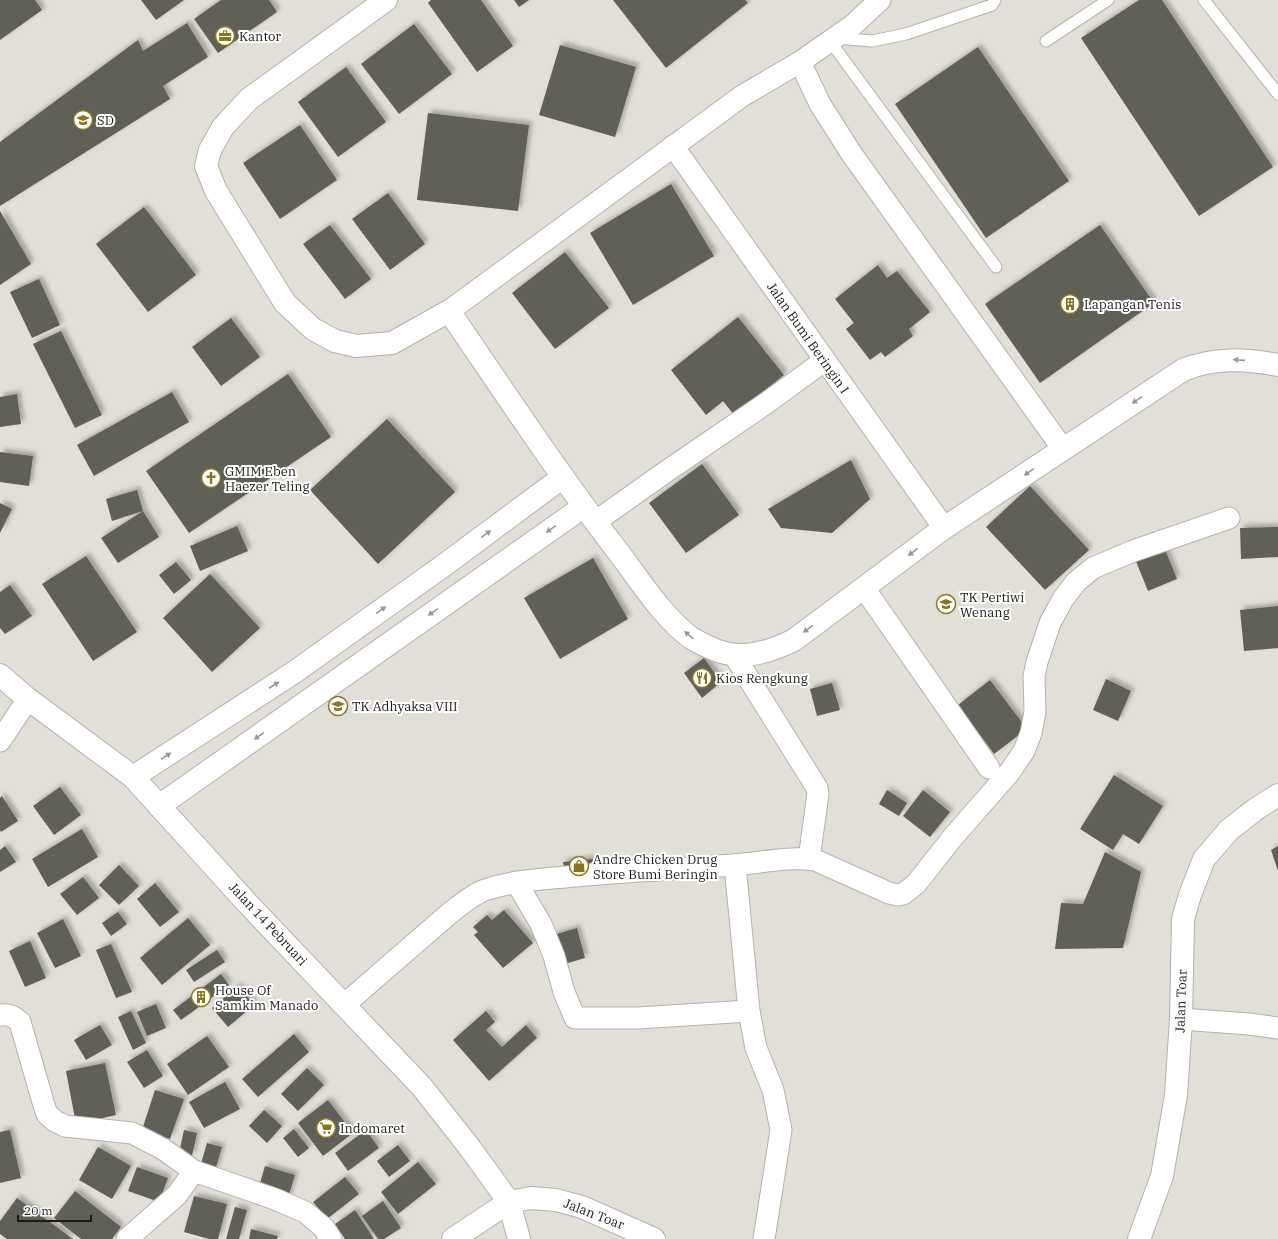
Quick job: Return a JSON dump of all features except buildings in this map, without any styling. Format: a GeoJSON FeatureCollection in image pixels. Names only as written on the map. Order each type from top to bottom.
{"type":"FeatureCollection","features":[{"type":"Feature","properties":{"kind":"street"},"geometry":{"type":"LineString","coordinates":[[386,0],[249,99],[223,127],[210,150],[206,166],[216,191],[285,303],[313,329],[335,341],[356,346],[392,343],[449,311],[742,96],[800,62],[833,40],[853,25],[880,0]]}},
{"type":"Feature","properties":{"kind":"street"},"geometry":{"type":"LineString","coordinates":[[800,62],[820,104],[851,154],[1063,449]]}},
{"type":"Feature","properties":{"kind":"street","name":"Jalan Bumi Beringin I"},"geometry":{"type":"LineString","coordinates":[[673,146],[824,361],[944,528]]}},
{"type":"Feature","properties":{"kind":"street"},"geometry":{"type":"LineString","coordinates":[[449,311],[589,515],[666,614],[692,638],[714,650],[734,655],[755,654],[775,649],[794,640],[944,528],[1183,370],[1211,361],[1233,360],[1278,365]]}},
{"type":"Feature","properties":{"kind":"street"},"geometry":{"type":"LineString","coordinates":[[159,806],[461,593],[589,515],[664,473],[765,404],[824,361]]}},
{"type":"Feature","properties":{"kind":"street"},"geometry":{"type":"LineString","coordinates":[[133,777],[296,671],[443,566],[563,477]]}},
{"type":"Feature","properties":{"kind":"street"},"geometry":{"type":"LineString","coordinates":[[345,1004],[468,899],[486,889],[516,882],[638,870],[735,865],[776,860],[809,859],[815,860],[889,893],[898,895],[903,894],[916,884],[953,837],[1001,783],[1024,751],[1032,733],[1035,712],[1034,676],[1037,662],[1050,623],[1063,599],[1076,582],[1093,568],[1133,551],[1229,518]]}},
{"type":"Feature","properties":{"kind":"street"},"geometry":{"type":"LineString","coordinates":[[443,566],[461,593]]}},
{"type":"Feature","properties":{"kind":"street"},"geometry":{"type":"LineString","coordinates":[[864,588],[989,768]]}},
{"type":"Feature","properties":{"kind":"street"},"geometry":{"type":"LineString","coordinates":[[734,655],[817,788],[818,794],[809,859]]}},
{"type":"Feature","properties":{"kind":"street"},"geometry":{"type":"LineString","coordinates":[[296,671],[314,697]]}},
{"type":"Feature","properties":{"kind":"street","name":"Jalan 14 Pebruari"},"geometry":{"type":"LineString","coordinates":[[0,675],[28,699],[133,777],[249,905],[345,1004],[422,1087],[470,1148],[509,1202]]}},
{"type":"Feature","properties":{"kind":"street"},"geometry":{"type":"LineString","coordinates":[[0,741],[28,699]]}},
{"type":"Feature","properties":{"kind":"street","name":"Jalan Toar"},"geometry":{"type":"LineString","coordinates":[[1139,1239],[1162,1176],[1176,1095],[1181,1019],[1183,919],[1190,895],[1204,859],[1229,830],[1256,808],[1278,796]]}},
{"type":"Feature","properties":{"kind":"street"},"geometry":{"type":"LineString","coordinates":[[735,865],[749,1011],[756,1048],[773,1090],[780,1130],[764,1239]]}},
{"type":"Feature","properties":{"kind":"street"},"geometry":{"type":"LineString","coordinates":[[516,882],[541,924],[554,956],[564,992],[575,1018],[638,1018],[749,1011]]}},
{"type":"Feature","properties":{"kind":"street"},"geometry":{"type":"LineString","coordinates":[[0,1015],[7,1014],[14,1016],[20,1022],[47,1114],[55,1121],[65,1126],[132,1133],[163,1149],[194,1171],[275,1199],[305,1212],[324,1228],[331,1239]]}},
{"type":"Feature","properties":{"kind":"street"},"geometry":{"type":"LineString","coordinates":[[1181,1019],[1249,1024],[1278,1028]]}},
{"type":"Feature","properties":{"kind":"street"},"geometry":{"type":"LineString","coordinates":[[127,1239],[176,1195],[194,1171]]}},
{"type":"Feature","properties":{"kind":"street","name":"Jalan Toar"},"geometry":{"type":"LineString","coordinates":[[509,1202],[531,1198],[556,1200],[582,1206],[654,1239]]}},
{"type":"Feature","properties":{"kind":"street"},"geometry":{"type":"LineString","coordinates":[[453,1239],[509,1202],[519,1239]]}},
{"type":"Feature","properties":{"kind":"lane"},"geometry":{"type":"LineString","coordinates":[[833,40],[872,41],[906,34],[992,5],[995,0]]}},
{"type":"Feature","properties":{"kind":"lane"},"geometry":{"type":"LineString","coordinates":[[1046,41],[1108,0]]}},
{"type":"Feature","properties":{"kind":"lane"},"geometry":{"type":"LineString","coordinates":[[1204,0],[1278,94]]}},
{"type":"Feature","properties":{"kind":"lane"},"geometry":{"type":"LineString","coordinates":[[833,40],[996,267]]}},
{"type":"Feature","properties":{"kind":"place","name":"Kantor"},"geometry":{"type":"Point","coordinates":[225,36]}},
{"type":"Feature","properties":{"kind":"place","name":"SD"},"geometry":{"type":"Point","coordinates":[83,120]}},
{"type":"Feature","properties":{"kind":"place","name":"Lapangan Tenis"},"geometry":{"type":"Point","coordinates":[1070,304]}},
{"type":"Feature","properties":{"kind":"place","name":"GMIM Eben Haezer Teling"},"geometry":{"type":"Point","coordinates":[211,478]}},
{"type":"Feature","properties":{"kind":"place","name":"TK Pertiwi Wenang"},"geometry":{"type":"Point","coordinates":[946,604]}},
{"type":"Feature","properties":{"kind":"place","name":"Kios Rengkung"},"geometry":{"type":"Point","coordinates":[702,678]}},
{"type":"Feature","properties":{"kind":"place","name":"TK Adhyaksa VIII"},"geometry":{"type":"Point","coordinates":[338,706]}},
{"type":"Feature","properties":{"kind":"place","name":"Andre Chicken Drug Store Bumi Beringin"},"geometry":{"type":"Point","coordinates":[579,866]}},
{"type":"Feature","properties":{"kind":"place","name":"House Of Samkim Manado"},"geometry":{"type":"Point","coordinates":[201,997]}},
{"type":"Feature","properties":{"kind":"place","name":"Indomaret"},"geometry":{"type":"Point","coordinates":[326,1128]}}]}
